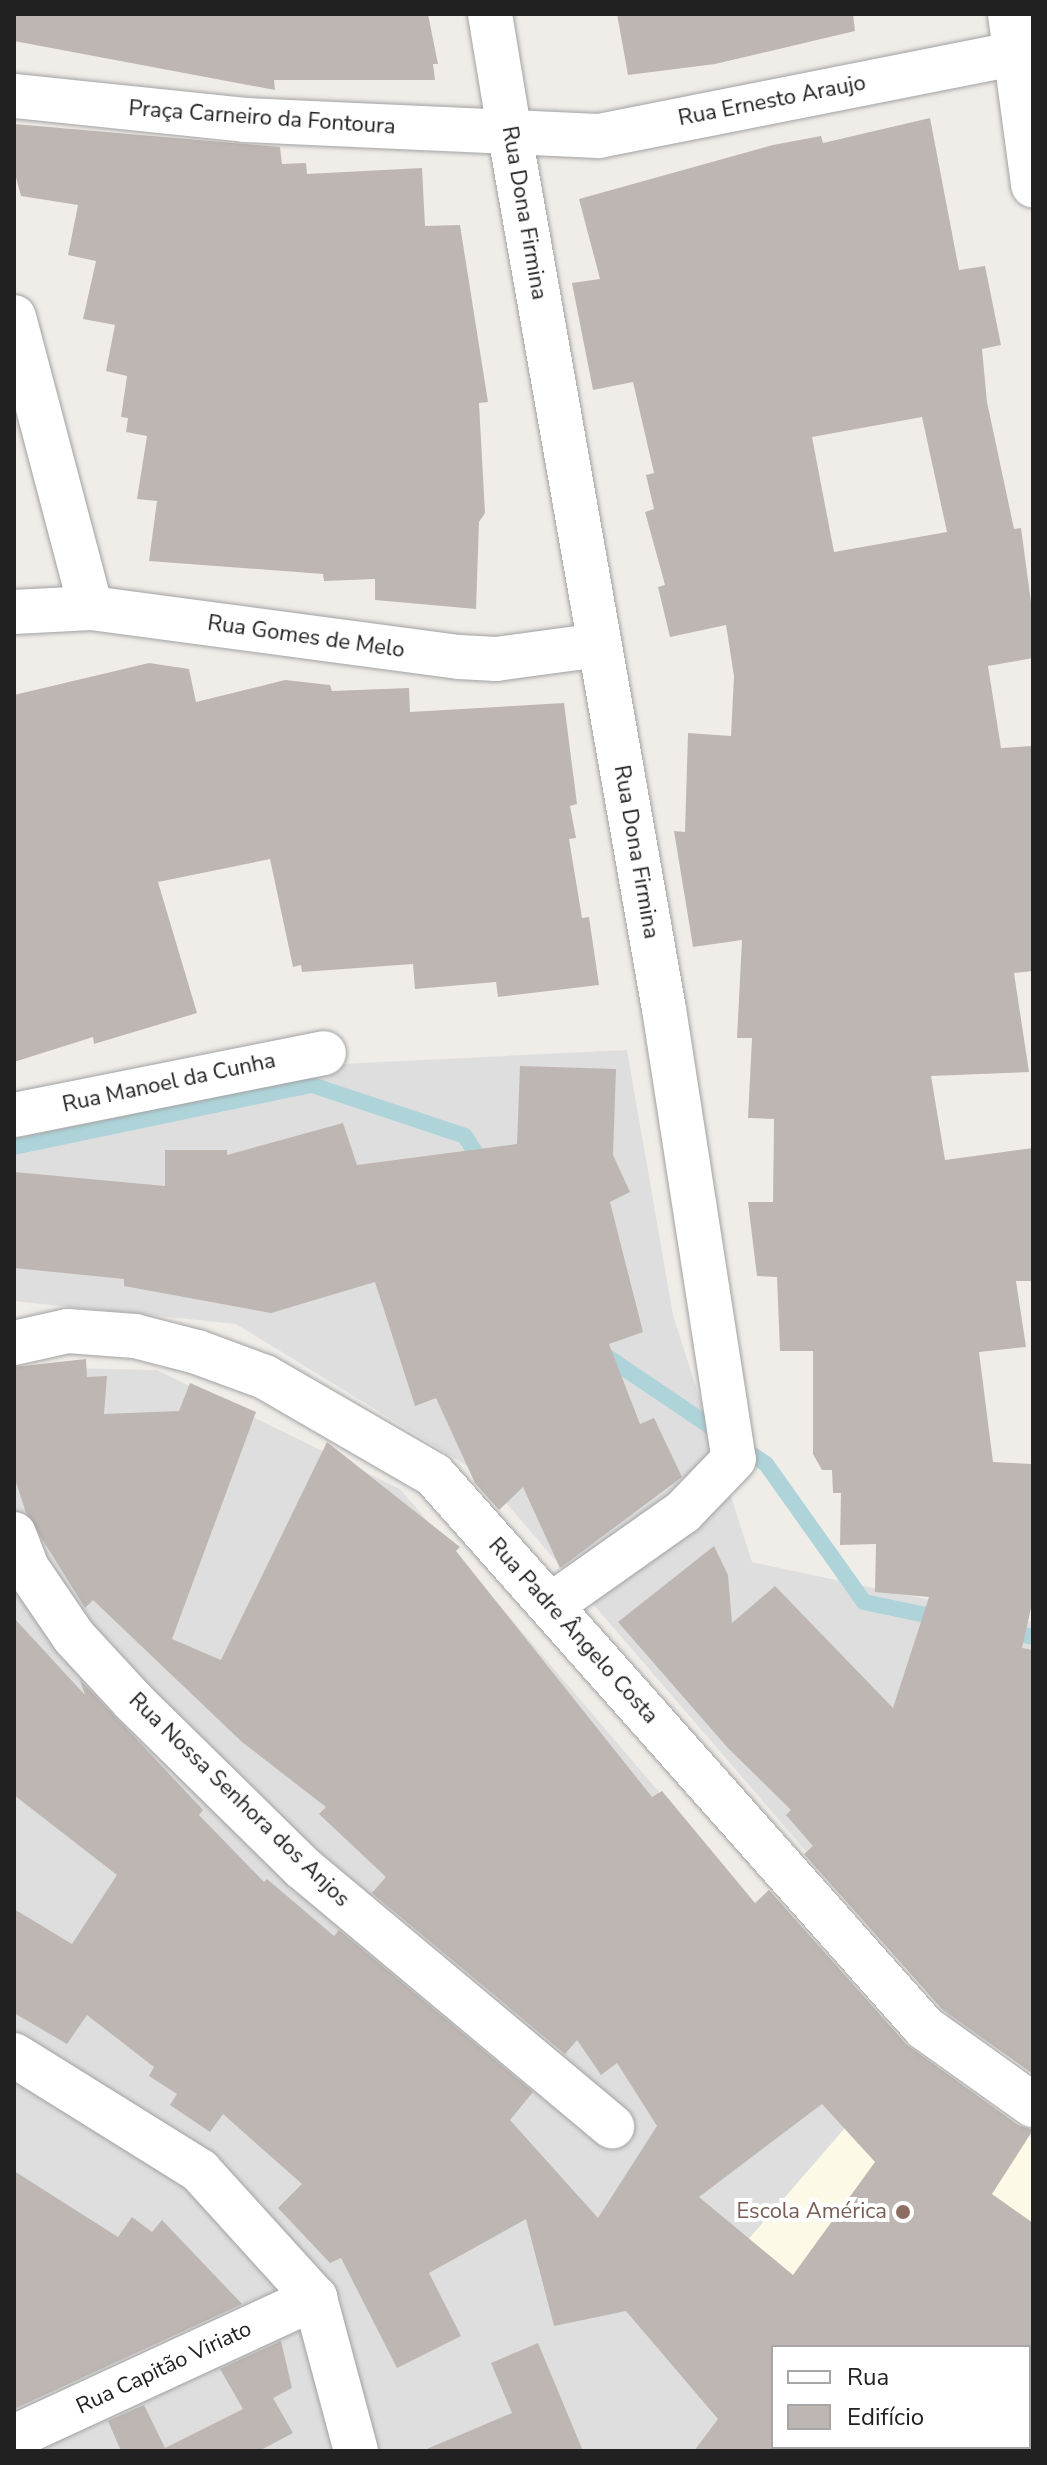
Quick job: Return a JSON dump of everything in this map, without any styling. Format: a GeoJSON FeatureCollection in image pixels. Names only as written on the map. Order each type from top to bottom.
{"type":"FeatureCollection","features":[{"type":"Feature","properties":{"kind":"street","name":"Rua Dona Firmina"},"geometry":{"type":"LineString","coordinates":[[490,14],[732,1439],[683,1512],[551,1605]]}},
{"type":"Feature","properties":{"kind":"street","name":"Rua Ernesto Araujo"},"geometry":{"type":"LineString","coordinates":[[510,135],[599,136],[1020,39]]}},
{"type":"Feature","properties":{"kind":"street"},"geometry":{"type":"LineString","coordinates":[[1020,39],[1033,185]]}},
{"type":"Feature","properties":{"kind":"street","name":"Praça Carneiro da Fontoura"},"geometry":{"type":"LineString","coordinates":[[14,96],[245,120],[510,135]]}},
{"type":"Feature","properties":{"kind":"street"},"geometry":{"type":"LineString","coordinates":[[14,317],[91,608]]}},
{"type":"Feature","properties":{"kind":"street","name":"Rua Gomes de Melo"},"geometry":{"type":"LineString","coordinates":[[14,612],[91,608],[459,657],[496,659],[599,645]]}},
{"type":"Feature","properties":{"kind":"street","name":"Rua Manoel da Cunha"},"geometry":{"type":"LineString","coordinates":[[14,1115],[324,1053]]}},
{"type":"Feature","properties":{"kind":"street","name":"Rua Padre Ângelo Costa"},"geometry":{"type":"LineString","coordinates":[[14,1343],[68,1331],[135,1336],[265,1377],[434,1475],[925,2028],[1033,2105]]}},
{"type":"Feature","properties":{"kind":"street","name":"Rua Nossa Senhora dos Anjos"},"geometry":{"type":"LineString","coordinates":[[14,1534],[27,1568],[74,1637],[133,1701],[303,1868],[612,2126]]}},
{"type":"Feature","properties":{"kind":"street"},"geometry":{"type":"LineString","coordinates":[[14,2055],[200,2171],[315,2298],[356,2451]]}},
{"type":"Feature","properties":{"kind":"street","name":"Rua Capitão Viriato"},"geometry":{"type":"LineString","coordinates":[[14,2437],[315,2298]]}},
{"type":"Feature","properties":{"kind":"shaded area"},"geometry":{"type":"Polygon","coordinates":[[[627,1050],[673,1315],[752,1562],[1033,1622],[1033,2071],[952,2021],[482,1475],[236,1324],[14,1301],[14,1128],[216,1070],[627,1050]]]}},
{"type":"Feature","properties":{"kind":"shaded area"},"geometry":{"type":"Polygon","coordinates":[[[14,1367],[157,1370],[400,1489],[771,1923],[909,2054],[774,2345],[771,2345],[771,2449],[950,2451],[14,2451],[14,1367]]]}},
{"type":"Feature","properties":{"kind":"shaded area","name":"Escola América"},"geometry":{"type":"Polygon","coordinates":[[[909,2054],[1033,2139],[1033,2451],[988,2449],[1031,2449],[1031,2345],[708,2286],[909,2054]]]}},
{"type":"Feature","properties":{"kind":"building"},"geometry":{"type":"Polygon","coordinates":[[[14,14],[428,14],[438,64],[433,64],[435,80],[274,80],[275,90],[14,41],[14,14]]]}},
{"type":"Feature","properties":{"kind":"building"},"geometry":{"type":"Polygon","coordinates":[[[617,14],[853,14],[855,31],[715,64],[628,75],[617,14]]]}},
{"type":"Feature","properties":{"kind":"building"},"geometry":{"type":"Polygon","coordinates":[[[930,118],[959,270],[985,266],[1001,345],[982,349],[987,402],[1014,529],[1021,528],[1033,617],[1033,658],[988,666],[1001,748],[1033,746],[1033,971],[1014,973],[1029,1072],[931,1076],[945,1160],[1033,1148],[1033,1281],[1016,1281],[1026,1347],[979,1352],[993,1462],[1033,1464],[1033,1599],[1022,1648],[1033,1650],[1033,2074],[942,2009],[804,1854],[813,1846],[786,1815],[791,1810],[727,1747],[618,1622],[714,1546],[728,1575],[732,1623],[775,1586],[893,1708],[929,1597],[875,1592],[876,1544],[840,1545],[841,1493],[833,1493],[832,1470],[822,1470],[813,1454],[813,1351],[780,1351],[777,1277],[757,1276],[748,1202],[773,1202],[774,1119],[748,1118],[752,1038],[737,1038],[742,940],[693,947],[674,831],[685,832],[688,733],[731,736],[734,676],[726,625],[670,637],[658,587],[665,585],[645,512],[654,509],[646,475],[654,473],[633,382],[593,390],[572,283],[600,279],[579,199],[773,145],[821,136],[823,143],[930,118]],[[922,417],[812,437],[834,552],[947,532],[922,417]]]}},
{"type":"Feature","properties":{"kind":"building"},"geometry":{"type":"Polygon","coordinates":[[[14,124],[280,147],[282,164],[306,163],[307,174],[422,168],[425,226],[460,225],[488,402],[479,403],[485,513],[479,522],[476,609],[375,600],[375,579],[324,581],[323,574],[149,561],[157,501],[137,499],[147,436],[126,432],[128,418],[121,417],[127,376],[106,371],[115,325],[83,319],[96,261],[68,255],[78,205],[21,196],[14,170],[14,124]]]}},
{"type":"Feature","properties":{"kind":"building"},"geometry":{"type":"Polygon","coordinates":[[[149,663],[189,669],[196,702],[285,680],[330,685],[332,691],[409,688],[410,712],[564,703],[577,804],[570,806],[576,838],[569,839],[582,918],[589,917],[599,985],[498,997],[496,982],[415,989],[413,964],[302,972],[301,965],[293,967],[270,859],[158,882],[197,1013],[94,1044],[93,1037],[14,1062],[14,695],[149,663]]]}},
{"type":"Feature","properties":{"kind":"building"},"geometry":{"type":"Polygon","coordinates":[[[520,1066],[616,1069],[613,1155],[630,1192],[610,1202],[643,1332],[609,1344],[640,1424],[654,1418],[682,1477],[560,1568],[523,1487],[499,1510],[475,1483],[436,1398],[415,1406],[375,1282],[271,1313],[124,1286],[124,1279],[14,1268],[14,1172],[165,1186],[165,1150],[227,1150],[227,1155],[343,1123],[357,1165],[517,1144],[520,1066]]]}},
{"type":"Feature","properties":{"kind":"building"},"geometry":{"type":"Polygon","coordinates":[[[86,1359],[87,1377],[107,1376],[104,1414],[179,1411],[190,1383],[256,1412],[172,1639],[221,1660],[327,1442],[460,1547],[456,1551],[652,1797],[662,1791],[755,1903],[769,1890],[907,2045],[1018,2125],[1033,2130],[992,2194],[1033,2223],[1033,2347],[771,2345],[773,2451],[694,2451],[718,2419],[626,2311],[554,2326],[526,2219],[429,2273],[461,2336],[397,2368],[341,2258],[330,2263],[278,2208],[302,2184],[223,2114],[210,2132],[170,2105],[177,2094],[149,2076],[154,2067],[87,2015],[67,2044],[14,2013],[14,1909],[72,1944],[117,1875],[14,1795],[14,1618],[85,1695],[80,1680],[142,1745],[203,1810],[199,1815],[264,1882],[267,1879],[334,1936],[339,1930],[533,2092],[510,2120],[598,2218],[657,2126],[617,2063],[601,2075],[577,2040],[565,2054],[372,1893],[386,1877],[319,1814],[326,1807],[242,1742],[93,1600],[85,1608],[26,1513],[14,1476],[14,1367],[86,1359]],[[822,2104],[699,2197],[793,2275],[875,2162],[822,2104]]]}},
{"type":"Feature","properties":{"kind":"building"},"geometry":{"type":"Polygon","coordinates":[[[14,2171],[118,2237],[132,2217],[152,2232],[162,2220],[242,2304],[14,2409],[14,2171]]]}},
{"type":"Feature","properties":{"kind":"building"},"geometry":{"type":"Polygon","coordinates":[[[281,2341],[292,2388],[273,2398],[293,2433],[259,2451],[121,2451],[108,2421],[144,2405],[165,2448],[243,2409],[220,2369],[281,2341]]]}},
{"type":"Feature","properties":{"kind":"building"},"geometry":{"type":"Polygon","coordinates":[[[538,2343],[583,2451],[422,2451],[512,2413],[491,2363],[538,2343]]]}},
{"type":"Feature","properties":{"kind":"waterway"},"geometry":{"type":"LineString","coordinates":[[14,1147],[312,1085],[465,1136],[484,1167]]}},
{"type":"Feature","properties":{"kind":"waterway"},"geometry":{"type":"LineString","coordinates":[[600,1352],[766,1464],[864,1602],[945,1619]]}},
{"type":"Feature","properties":{"kind":"waterway"},"geometry":{"type":"LineString","coordinates":[[1003,1631],[1033,1637]]}},
{"type":"Feature","properties":{"kind":"place","name":"Escola América"},"geometry":{"type":"Point","coordinates":[903,2212]}}]}
